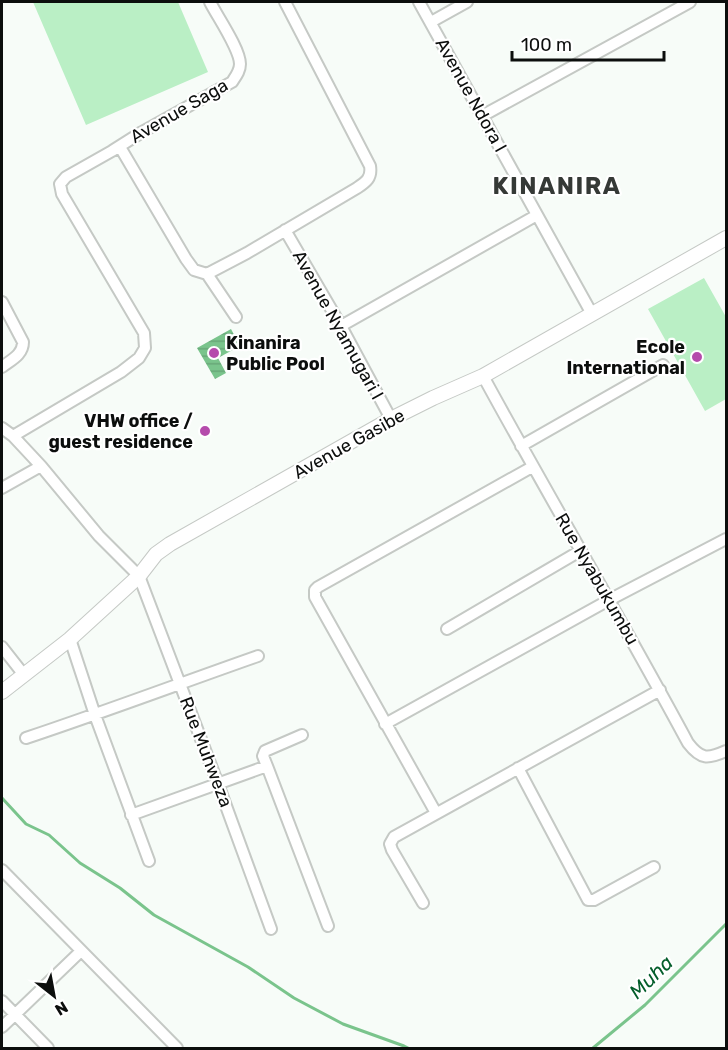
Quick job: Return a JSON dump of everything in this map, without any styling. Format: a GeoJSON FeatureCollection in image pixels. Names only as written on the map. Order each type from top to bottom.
{"type":"FeatureCollection","features":[{"type":"Feature","properties":{"kind":"street","name":"Avenue Saga"},"geometry":{"type":"LineString","coordinates":[[116,149],[232,82],[238,74],[240,64],[238,54],[210,2]]}},
{"type":"Feature","properties":{"kind":"street"},"geometry":{"type":"LineString","coordinates":[[207,274],[357,188],[367,181],[371,173],[370,166],[285,2]]}},
{"type":"Feature","properties":{"kind":"street","name":"Avenue Ndora I"},"geometry":{"type":"LineString","coordinates":[[419,2],[592,314]]}},
{"type":"Feature","properties":{"kind":"street"},"geometry":{"type":"LineString","coordinates":[[431,22],[467,2]]}},
{"type":"Feature","properties":{"kind":"street"},"geometry":{"type":"LineString","coordinates":[[482,116],[690,2]]}},
{"type":"Feature","properties":{"kind":"street"},"geometry":{"type":"LineString","coordinates":[[13,436],[121,372],[139,358],[145,348],[144,333],[62,194],[60,184],[66,177],[116,149],[186,259],[194,270],[207,274],[236,317]]}},
{"type":"Feature","properties":{"kind":"street"},"geometry":{"type":"LineString","coordinates":[[340,326],[537,215]]}},
{"type":"Feature","properties":{"kind":"street","name":"Avenue Nyamugari I"},"geometry":{"type":"LineString","coordinates":[[285,231],[391,419]]}},
{"type":"Feature","properties":{"kind":"street","name":"Avenue Gasibe"},"geometry":{"type":"LineString","coordinates":[[2,692],[70,639],[139,576],[156,554],[170,544],[391,419],[483,376],[726,238]]}},
{"type":"Feature","properties":{"kind":"street"},"geometry":{"type":"LineString","coordinates":[[2,302],[23,347],[16,357],[2,367]]}},
{"type":"Feature","properties":{"kind":"street"},"geometry":{"type":"LineString","coordinates":[[521,446],[663,365]]}},
{"type":"Feature","properties":{"kind":"street","name":"Rue Nyabukumbu"},"geometry":{"type":"LineString","coordinates":[[483,376],[688,743],[696,753],[702,756],[710,757],[726,751]]}},
{"type":"Feature","properties":{"kind":"street"},"geometry":{"type":"LineString","coordinates":[[2,428],[13,436],[41,466],[99,536],[139,576]]}},
{"type":"Feature","properties":{"kind":"street"},"geometry":{"type":"LineString","coordinates":[[2,488],[41,466]]}},
{"type":"Feature","properties":{"kind":"street"},"geometry":{"type":"LineString","coordinates":[[436,813],[315,597],[315,590],[532,467]]}},
{"type":"Feature","properties":{"kind":"street"},"geometry":{"type":"LineString","coordinates":[[385,724],[609,600],[726,539]]}},
{"type":"Feature","properties":{"kind":"street"},"geometry":{"type":"LineString","coordinates":[[447,629],[580,551]]}},
{"type":"Feature","properties":{"kind":"street","name":"Rue Muhweza"},"geometry":{"type":"LineString","coordinates":[[139,576],[271,929]]}},
{"type":"Feature","properties":{"kind":"street"},"geometry":{"type":"LineString","coordinates":[[70,639],[95,715],[149,861]]}},
{"type":"Feature","properties":{"kind":"street"},"geometry":{"type":"LineString","coordinates":[[2,647],[24,675]]}},
{"type":"Feature","properties":{"kind":"street"},"geometry":{"type":"LineString","coordinates":[[26,738],[258,656]]}},
{"type":"Feature","properties":{"kind":"street"},"geometry":{"type":"LineString","coordinates":[[423,903],[390,844],[394,837],[660,690]]}},
{"type":"Feature","properties":{"kind":"street"},"geometry":{"type":"LineString","coordinates":[[302,735],[265,751],[263,756],[328,926]]}},
{"type":"Feature","properties":{"kind":"street"},"geometry":{"type":"LineString","coordinates":[[131,815],[267,766]]}},
{"type":"Feature","properties":{"kind":"street"},"geometry":{"type":"LineString","coordinates":[[518,768],[588,900],[594,900],[654,867]]}},
{"type":"Feature","properties":{"kind":"street"},"geometry":{"type":"LineString","coordinates":[[2,870],[177,1048]]}},
{"type":"Feature","properties":{"kind":"street"},"geometry":{"type":"LineString","coordinates":[[2,1028],[81,951]]}},
{"type":"Feature","properties":{"kind":"street"},"geometry":{"type":"LineString","coordinates":[[2,1000],[48,1048]]}},
{"type":"Feature","properties":{"kind":"shaded area"},"geometry":{"type":"Polygon","coordinates":[[[33,2],[178,2],[208,72],[86,125],[33,2]]]}},
{"type":"Feature","properties":{"kind":"shaded area","name":"Ecole International"},"geometry":{"type":"Polygon","coordinates":[[[704,278],[726,317],[726,399],[705,411],[648,309],[704,278]]]}},
{"type":"Feature","properties":{"kind":"shaded area","name":"Kinanira Public Pool"},"geometry":{"type":"Polygon","coordinates":[[[231,329],[240,346],[218,358],[226,373],[215,379],[197,348],[231,329]]]}},
{"type":"Feature","properties":{"kind":"waterway"},"geometry":{"type":"LineString","coordinates":[[2,798],[26,824],[49,835],[80,863],[120,888],[154,915],[248,967],[294,998],[343,1024],[408,1048]]}},
{"type":"Feature","properties":{"kind":"waterway","name":"Muha"},"geometry":{"type":"LineString","coordinates":[[593,1048],[645,1005],[726,924]]}},
{"type":"Feature","properties":{"kind":"place","name":"Kinanira Public Pool"},"geometry":{"type":"Point","coordinates":[214,353]}},
{"type":"Feature","properties":{"kind":"place","name":"Ecole International"},"geometry":{"type":"Point","coordinates":[697,357]}},
{"type":"Feature","properties":{"kind":"place","name":"VHW office / guest residence"},"geometry":{"type":"Point","coordinates":[205,431]}},
{"type":"Feature","properties":{"kind":"district","name":"KINANIRA"},"geometry":{"type":"Point","coordinates":[557,186]}}]}
